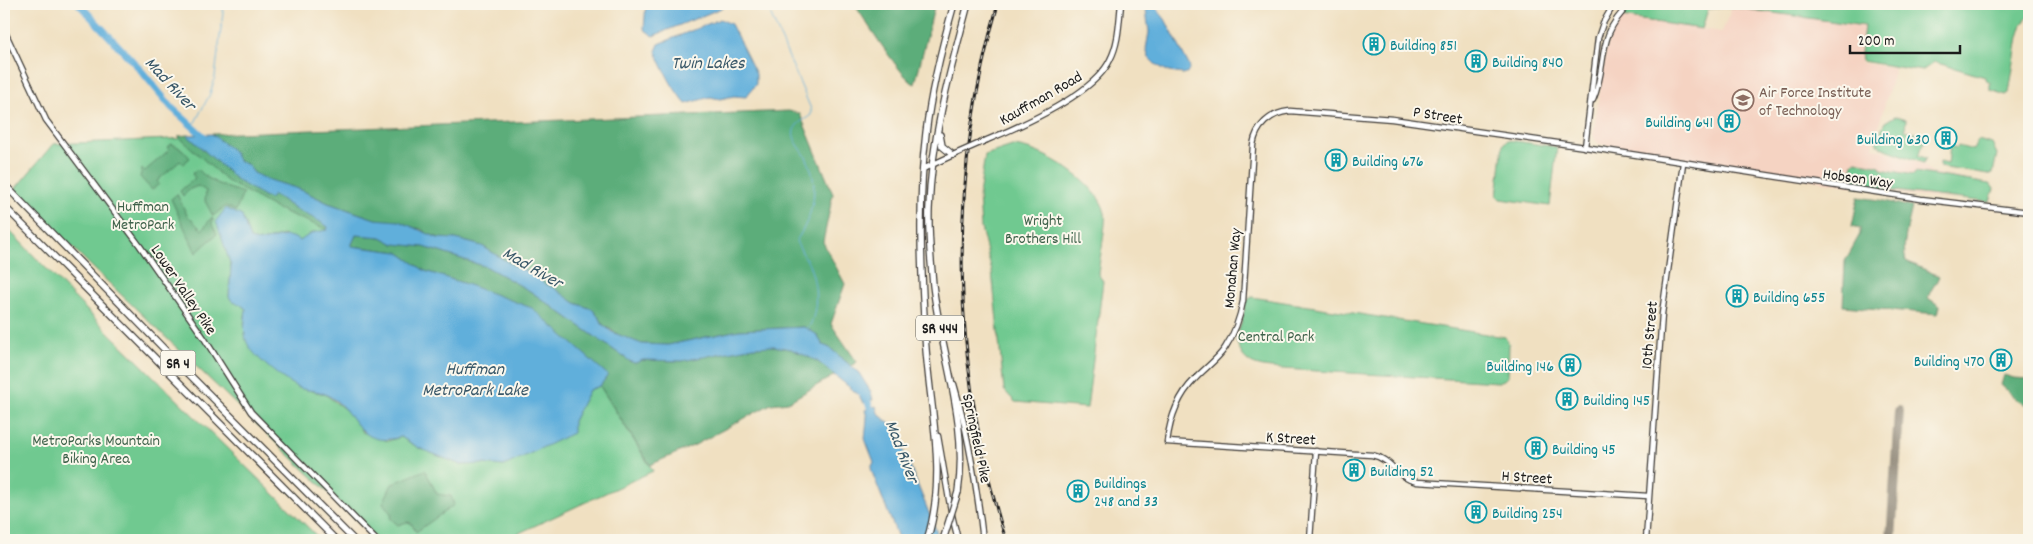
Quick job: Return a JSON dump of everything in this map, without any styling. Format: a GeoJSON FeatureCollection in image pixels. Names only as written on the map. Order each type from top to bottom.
{"type":"FeatureCollection","features":[{"type":"Feature","properties":{"kind":"highway","name":"SR 444"},"geometry":{"type":"LineString","coordinates":[[927,540],[934,516],[938,485],[937,454],[927,358],[923,274],[923,169],[929,114],[954,4]]}},
{"type":"Feature","properties":{"kind":"highway","name":"SR 444"},"geometry":{"type":"LineString","coordinates":[[943,540],[958,492],[962,463],[961,437],[936,307],[931,260],[929,211],[933,163],[941,112],[968,4]]}},
{"type":"Feature","properties":{"kind":"highway"},"geometry":{"type":"LineString","coordinates":[[951,68],[940,139],[944,148],[953,155]]}},
{"type":"Feature","properties":{"kind":"highway","name":"SR 4"},"geometry":{"type":"LineString","coordinates":[[4,184],[168,353],[354,540]]}},
{"type":"Feature","properties":{"kind":"highway","name":"SR 4"},"geometry":{"type":"LineString","coordinates":[[4,206],[336,540]]}},
{"type":"Feature","properties":{"kind":"street","name":"Kauffman Road"},"geometry":{"type":"LineString","coordinates":[[923,169],[1026,123],[1064,102],[1101,73],[1109,63],[1114,50],[1121,4]]}},
{"type":"Feature","properties":{"kind":"street"},"geometry":{"type":"LineString","coordinates":[[1585,147],[1592,101],[1591,89],[1598,38],[1603,23],[1614,4]]}},
{"type":"Feature","properties":{"kind":"street"},"geometry":{"type":"LineString","coordinates":[[1592,101],[1597,90],[1606,37],[1614,22],[1630,4]]}},
{"type":"Feature","properties":{"kind":"street","name":"Lower Valley Pike"},"geometry":{"type":"LineString","coordinates":[[4,30],[46,120],[140,246],[204,338],[251,412],[376,540]]}},
{"type":"Feature","properties":{"kind":"street","name":"P Street"},"geometry":{"type":"LineString","coordinates":[[1249,193],[1252,145],[1256,134],[1267,120],[1285,111],[1333,113],[1392,120],[1585,147],[1683,163]]}},
{"type":"Feature","properties":{"kind":"street","name":"Hobson Way"},"geometry":{"type":"LineString","coordinates":[[1683,163],[1921,199],[2029,212]]}},
{"type":"Feature","properties":{"kind":"street","name":"10th Street"},"geometry":{"type":"LineString","coordinates":[[1646,540],[1662,314],[1683,163]]}},
{"type":"Feature","properties":{"kind":"street","name":"Monahan Way"},"geometry":{"type":"LineString","coordinates":[[1167,442],[1172,418],[1180,397],[1196,377],[1220,354],[1230,340],[1237,324],[1243,301],[1249,193]]}},
{"type":"Feature","properties":{"kind":"street","name":"Springfield Pike"},"geometry":{"type":"LineString","coordinates":[[943,342],[966,428],[975,476],[983,540]]}},
{"type":"Feature","properties":{"kind":"street"},"geometry":{"type":"LineString","coordinates":[[927,358],[950,511],[958,540]]}},
{"type":"Feature","properties":{"kind":"street","name":"K Street"},"geometry":{"type":"LineString","coordinates":[[1167,442],[1378,456],[1387,461],[1405,478]]}},
{"type":"Feature","properties":{"kind":"street"},"geometry":{"type":"LineString","coordinates":[[1310,540],[1316,451]]}},
{"type":"Feature","properties":{"kind":"street","name":"H Street"},"geometry":{"type":"LineString","coordinates":[[1405,478],[1421,482],[1648,496]]}},
{"type":"Feature","properties":{"kind":"shaded area","name":"Air Force Institute of Technology"},"geometry":{"type":"Polygon","coordinates":[[[1732,7],[1865,26],[1861,63],[1895,68],[1873,147],[1924,165],[1930,172],[1989,184],[1994,189],[1990,201],[1921,197],[1599,144],[1595,140],[1593,134],[1606,50],[1612,31],[1621,17],[1722,32],[1732,7]]]}},
{"type":"Feature","properties":{"kind":"green space"},"geometry":{"type":"Polygon","coordinates":[[[854,4],[935,4],[915,84],[909,80],[893,61],[854,4]]]}},
{"type":"Feature","properties":{"kind":"green space"},"geometry":{"type":"Polygon","coordinates":[[[1634,4],[2029,4],[2029,16],[2022,24],[2018,37],[2009,93],[2006,95],[1990,90],[1990,82],[1985,77],[1934,62],[1922,71],[1862,61],[1864,26],[1732,7],[1708,9],[1702,29],[1621,17],[1634,4]]]}},
{"type":"Feature","properties":{"kind":"green space"},"geometry":{"type":"Polygon","coordinates":[[[789,111],[800,114],[833,194],[823,242],[845,284],[831,324],[857,362],[851,366],[830,348],[823,345],[816,334],[804,327],[739,330],[668,345],[642,344],[622,337],[602,324],[592,309],[575,303],[543,283],[537,275],[516,267],[482,246],[456,239],[445,240],[426,233],[421,229],[375,219],[328,203],[299,189],[266,179],[254,173],[248,165],[238,160],[233,151],[212,134],[789,111]]]}},
{"type":"Feature","properties":{"kind":"green space"},"geometry":{"type":"Polygon","coordinates":[[[1895,116],[1906,119],[1905,130],[1919,134],[1918,137],[1926,139],[1918,156],[1926,158],[1923,163],[1881,147],[1876,141],[1885,122],[1895,116]]]}},
{"type":"Feature","properties":{"kind":"green space"},"geometry":{"type":"Polygon","coordinates":[[[187,135],[238,181],[261,193],[264,198],[274,195],[284,200],[290,206],[314,217],[328,227],[328,230],[275,208],[227,181],[178,136],[187,135]]]}},
{"type":"Feature","properties":{"kind":"green space","name":"Huffman MetroPark"},"geometry":{"type":"Polygon","coordinates":[[[192,138],[328,230],[311,233],[300,242],[283,235],[260,242],[250,239],[242,216],[226,208],[217,221],[231,266],[229,297],[233,302],[240,304],[246,309],[244,324],[299,388],[325,394],[356,421],[362,432],[388,441],[401,437],[419,448],[461,465],[483,464],[504,466],[573,421],[589,390],[600,386],[653,471],[504,540],[378,540],[88,263],[15,189],[53,144],[192,138]]]}},
{"type":"Feature","properties":{"kind":"green space"},"geometry":{"type":"Polygon","coordinates":[[[1508,140],[1557,147],[1550,206],[1501,199],[1497,196],[1503,144],[1508,140]]]}},
{"type":"Feature","properties":{"kind":"green space"},"geometry":{"type":"Polygon","coordinates":[[[1978,140],[1992,144],[1997,154],[1993,173],[1988,175],[1940,167],[1940,162],[1948,164],[1950,146],[1973,150],[1978,140]]]}},
{"type":"Feature","properties":{"kind":"green space"},"geometry":{"type":"Polygon","coordinates":[[[172,144],[182,149],[190,158],[183,164],[180,161],[157,181],[159,184],[152,190],[140,177],[142,169],[145,171],[169,150],[167,147],[172,144]]]}},
{"type":"Feature","properties":{"kind":"green space","name":"Wright Brothers Hill"},"geometry":{"type":"Polygon","coordinates":[[[1012,146],[1038,153],[1068,169],[1092,190],[1101,202],[1105,213],[1098,274],[1103,281],[1087,408],[1015,402],[1004,390],[992,272],[981,228],[979,195],[985,155],[1012,146]]]}},
{"type":"Feature","properties":{"kind":"green space"},"geometry":{"type":"Polygon","coordinates":[[[1856,161],[1880,166],[1881,169],[1914,175],[1915,172],[1989,184],[1994,189],[1990,201],[1987,202],[1854,186],[1851,181],[1853,163],[1856,161]]]}},
{"type":"Feature","properties":{"kind":"green space"},"geometry":{"type":"Polygon","coordinates":[[[198,169],[213,181],[243,193],[236,211],[226,206],[213,216],[205,201],[206,191],[198,186],[188,190],[183,196],[180,191],[195,178],[192,174],[198,169]]]}},
{"type":"Feature","properties":{"kind":"green space"},"geometry":{"type":"Polygon","coordinates":[[[177,194],[187,215],[202,230],[212,217],[213,220],[212,224],[217,234],[196,253],[171,199],[177,194]]]}},
{"type":"Feature","properties":{"kind":"green space"},"geometry":{"type":"Polygon","coordinates":[[[1858,197],[1912,207],[1904,248],[1906,261],[1939,276],[1928,298],[1940,306],[1938,314],[1843,306],[1845,261],[1860,234],[1860,228],[1852,226],[1858,197]]]}},
{"type":"Feature","properties":{"kind":"green space","name":"MetroParks Mountain Biking Area"},"geometry":{"type":"Polygon","coordinates":[[[4,225],[110,334],[321,540],[4,540],[4,225]]]}},
{"type":"Feature","properties":{"kind":"green space"},"geometry":{"type":"Polygon","coordinates":[[[356,235],[381,237],[394,244],[424,247],[487,267],[530,291],[631,362],[643,360],[682,361],[754,347],[773,346],[791,349],[817,361],[835,375],[788,402],[771,404],[695,445],[650,465],[600,386],[607,375],[469,285],[425,271],[398,252],[351,246],[356,235]]]}},
{"type":"Feature","properties":{"kind":"green space","name":"Central Park"},"geometry":{"type":"Polygon","coordinates":[[[1252,297],[1505,337],[1509,344],[1508,376],[1498,382],[1283,369],[1252,364],[1242,355],[1236,338],[1246,301],[1252,297]]]}},
{"type":"Feature","properties":{"kind":"green space"},"geometry":{"type":"Polygon","coordinates":[[[2004,375],[2029,379],[2029,405],[2017,400],[2001,385],[2004,375]]]}},
{"type":"Feature","properties":{"kind":"green space"},"geometry":{"type":"Polygon","coordinates":[[[425,470],[437,494],[451,496],[454,505],[416,532],[411,523],[407,522],[398,525],[390,518],[392,515],[383,503],[392,484],[425,470]]]}},
{"type":"Feature","properties":{"kind":"water","name":"Twin Lakes"},"geometry":{"type":"Polygon","coordinates":[[[646,4],[723,4],[724,7],[653,36],[644,29],[646,4]]]}},
{"type":"Feature","properties":{"kind":"water"},"geometry":{"type":"Polygon","coordinates":[[[1145,4],[1155,4],[1165,19],[1190,67],[1188,72],[1183,74],[1169,72],[1149,58],[1146,49],[1149,32],[1145,4]]]}},
{"type":"Feature","properties":{"kind":"water","name":"Twin Lakes"},"geometry":{"type":"Polygon","coordinates":[[[720,19],[731,24],[756,74],[756,84],[746,97],[734,96],[720,99],[710,97],[686,104],[669,79],[656,51],[659,44],[720,19]]]}},
{"type":"Feature","properties":{"kind":"water","name":"Huffman MetroPark Lake"},"geometry":{"type":"Polygon","coordinates":[[[212,134],[233,151],[238,160],[248,165],[254,173],[266,179],[299,189],[328,203],[375,219],[399,221],[438,238],[456,239],[482,246],[516,267],[537,275],[543,283],[554,288],[575,303],[592,309],[602,324],[612,332],[642,344],[668,345],[739,330],[804,327],[816,334],[823,345],[830,348],[859,373],[871,392],[873,400],[869,398],[867,402],[865,399],[863,403],[859,395],[817,361],[791,349],[773,346],[754,347],[682,361],[643,360],[635,363],[631,362],[530,291],[487,267],[424,247],[394,244],[381,237],[356,235],[351,246],[398,252],[425,271],[532,308],[608,375],[600,386],[589,390],[573,421],[573,433],[504,466],[483,464],[461,465],[419,448],[401,437],[386,440],[374,438],[358,426],[336,401],[325,394],[293,385],[268,367],[249,346],[246,340],[244,324],[246,309],[240,304],[233,302],[229,297],[231,266],[216,221],[226,208],[242,216],[250,239],[257,241],[287,236],[300,241],[313,233],[327,230],[328,227],[276,196],[274,195],[269,199],[238,181],[187,135],[212,134]]]}},
{"type":"Feature","properties":{"kind":"water"},"geometry":{"type":"Polygon","coordinates":[[[876,406],[878,413],[895,429],[940,540],[899,540],[872,472],[871,468],[874,462],[865,439],[867,418],[865,410],[868,409],[870,413],[869,408],[872,407],[874,411],[873,407],[876,406]]]}},
{"type":"Feature","properties":{"kind":"waterway","name":"Mad River"},"geometry":{"type":"LineString","coordinates":[[79,4],[139,68],[172,108],[209,141]]}},
{"type":"Feature","properties":{"kind":"waterway"},"geometry":{"type":"LineString","coordinates":[[193,126],[210,94],[215,77],[224,4]]}},
{"type":"Feature","properties":{"kind":"waterway"},"geometry":{"type":"LineString","coordinates":[[766,4],[811,109],[811,115],[801,121],[793,133],[811,168],[814,190],[811,211],[796,241],[810,267],[815,284],[816,303],[808,329]]}},
{"type":"Feature","properties":{"kind":"waterway","name":"Mad River"},"geometry":{"type":"LineString","coordinates":[[864,392],[873,415]]}},
{"type":"Feature","properties":{"kind":"taxiway"},"geometry":{"type":"LineString","coordinates":[[1891,540],[1899,411]]}},
{"type":"Feature","properties":{"kind":"railway"},"geometry":{"type":"LineString","coordinates":[[998,4],[981,70],[970,137],[964,205],[962,273],[966,341],[974,408],[988,475],[1006,540]]}},
{"type":"Feature","properties":{"kind":"place","name":"Building 851"},"geometry":{"type":"Point","coordinates":[1374,44]}},
{"type":"Feature","properties":{"kind":"place","name":"Building 840"},"geometry":{"type":"Point","coordinates":[1476,61]}},
{"type":"Feature","properties":{"kind":"place","name":"Air Force Institute of Technology"},"geometry":{"type":"Point","coordinates":[1743,100]}},
{"type":"Feature","properties":{"kind":"place","name":"Building 641"},"geometry":{"type":"Point","coordinates":[1729,121]}},
{"type":"Feature","properties":{"kind":"place","name":"Building 630"},"geometry":{"type":"Point","coordinates":[1946,138]}},
{"type":"Feature","properties":{"kind":"place","name":"Building 676"},"geometry":{"type":"Point","coordinates":[1336,160]}},
{"type":"Feature","properties":{"kind":"place","name":"Building 655"},"geometry":{"type":"Point","coordinates":[1737,296]}},
{"type":"Feature","properties":{"kind":"place","name":"Building 470"},"geometry":{"type":"Point","coordinates":[2001,360]}},
{"type":"Feature","properties":{"kind":"place","name":"Building 146"},"geometry":{"type":"Point","coordinates":[1570,365]}},
{"type":"Feature","properties":{"kind":"place","name":"Building 145"},"geometry":{"type":"Point","coordinates":[1567,399]}},
{"type":"Feature","properties":{"kind":"place","name":"Building 45"},"geometry":{"type":"Point","coordinates":[1536,448]}},
{"type":"Feature","properties":{"kind":"place","name":"Building 52"},"geometry":{"type":"Point","coordinates":[1354,470]}},
{"type":"Feature","properties":{"kind":"place","name":"Buildings 248 and 33"},"geometry":{"type":"Point","coordinates":[1078,491]}},
{"type":"Feature","properties":{"kind":"place","name":"Building 254"},"geometry":{"type":"Point","coordinates":[1476,512]}}]}
